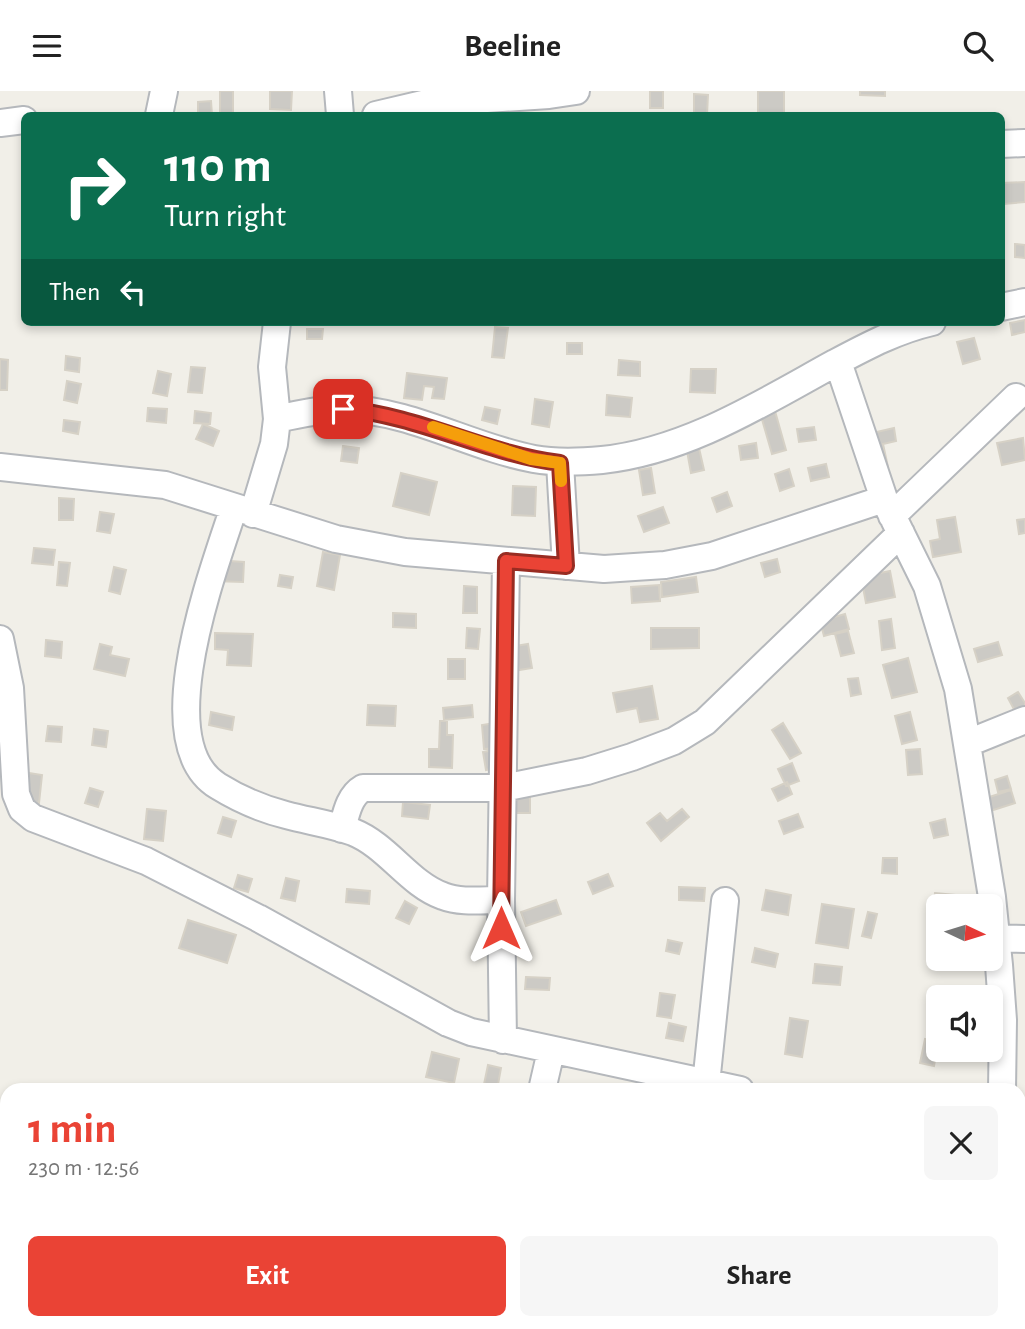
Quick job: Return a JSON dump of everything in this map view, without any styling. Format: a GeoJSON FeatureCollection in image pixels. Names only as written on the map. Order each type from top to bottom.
{"type":"FeatureCollection","features":[{"type":"Feature","properties":{"kind":"street"},"geometry":{"type":"LineString","coordinates":[[160,112],[164,91]]}},
{"type":"Feature","properties":{"kind":"street"},"geometry":{"type":"LineString","coordinates":[[338,91],[340,112]]}},
{"type":"Feature","properties":{"kind":"street"},"geometry":{"type":"LineString","coordinates":[[402,112],[548,105],[576,91]]}},
{"type":"Feature","properties":{"kind":"street"},"geometry":{"type":"LineString","coordinates":[[0,123],[21,120]]}},
{"type":"Feature","properties":{"kind":"street"},"geometry":{"type":"LineString","coordinates":[[1005,144],[1025,143]]}},
{"type":"Feature","properties":{"kind":"street"},"geometry":{"type":"LineString","coordinates":[[1005,306],[1025,302]]}},
{"type":"Feature","properties":{"kind":"street"},"geometry":{"type":"LineString","coordinates":[[277,326],[272,367],[277,419],[268,469],[243,511],[194,637],[187,699],[190,750],[203,775],[217,786],[251,803],[355,833],[383,850],[433,892],[452,899],[501,900]]}},
{"type":"Feature","properties":{"kind":"street"},"geometry":{"type":"LineString","coordinates":[[277,419],[311,412],[364,410],[417,422],[531,459],[560,463],[632,456],[663,448],[707,430],[875,341],[914,326]]}},
{"type":"Feature","properties":{"kind":"street"},"geometry":{"type":"LineString","coordinates":[[838,362],[893,516],[927,586],[958,689],[990,894]]}},
{"type":"Feature","properties":{"kind":"street"},"geometry":{"type":"LineString","coordinates":[[342,829],[350,802],[363,787],[503,788],[587,771],[632,757],[674,741],[705,722],[893,516],[1016,397]]}},
{"type":"Feature","properties":{"kind":"street"},"geometry":{"type":"LineString","coordinates":[[560,463],[566,566]]}},
{"type":"Feature","properties":{"kind":"street"},"geometry":{"type":"LineString","coordinates":[[0,467],[165,485],[336,539],[382,547],[604,569],[637,569],[712,556],[893,516]]}},
{"type":"Feature","properties":{"kind":"street"},"geometry":{"type":"LineString","coordinates":[[502,1040],[501,900],[506,561]]}},
{"type":"Feature","properties":{"kind":"street"},"geometry":{"type":"LineString","coordinates":[[0,639],[10,688],[15,784],[22,809],[33,818],[146,861],[258,918],[448,1023],[502,1040],[701,1083]]}},
{"type":"Feature","properties":{"kind":"street"},"geometry":{"type":"LineString","coordinates":[[968,743],[1025,720]]}},
{"type":"Feature","properties":{"kind":"street"},"geometry":{"type":"LineString","coordinates":[[706,1083],[726,901]]}},
{"type":"Feature","properties":{"kind":"street"},"geometry":{"type":"LineString","coordinates":[[1003,938],[1025,939]]}},
{"type":"Feature","properties":{"kind":"street"},"geometry":{"type":"LineString","coordinates":[[999,971],[1003,1020],[1002,1083]]}},
{"type":"Feature","properties":{"kind":"street"},"geometry":{"type":"LineString","coordinates":[[544,1083],[551,1051]]}},
{"type":"Feature","properties":{"kind":"building"},"geometry":{"type":"Polygon","coordinates":[[[220,91],[233,91],[233,112],[220,112],[220,91]]]}},
{"type":"Feature","properties":{"kind":"building"},"geometry":{"type":"Polygon","coordinates":[[[270,91],[292,91],[291,110],[270,109],[270,91]]]}},
{"type":"Feature","properties":{"kind":"building"},"geometry":{"type":"Polygon","coordinates":[[[650,91],[663,91],[663,108],[650,108],[650,91]]]}},
{"type":"Feature","properties":{"kind":"building"},"geometry":{"type":"Polygon","coordinates":[[[758,91],[784,91],[784,112],[758,112],[758,91]]]}},
{"type":"Feature","properties":{"kind":"building"},"geometry":{"type":"Polygon","coordinates":[[[860,91],[885,91],[885,96],[860,95],[860,91]]]}},
{"type":"Feature","properties":{"kind":"building"},"geometry":{"type":"Polygon","coordinates":[[[694,94],[708,95],[707,112],[694,112],[694,94]]]}},
{"type":"Feature","properties":{"kind":"building"},"geometry":{"type":"Polygon","coordinates":[[[211,101],[212,112],[198,112],[198,102],[211,101]]]}},
{"type":"Feature","properties":{"kind":"building"},"geometry":{"type":"Polygon","coordinates":[[[1025,182],[1025,202],[1005,204],[1005,183],[1025,182]]]}},
{"type":"Feature","properties":{"kind":"building"},"geometry":{"type":"Polygon","coordinates":[[[1015,244],[1025,245],[1025,258],[1015,257],[1015,244]]]}},
{"type":"Feature","properties":{"kind":"building"},"geometry":{"type":"Polygon","coordinates":[[[1025,320],[1025,332],[1012,335],[1010,323],[1025,320]]]}},
{"type":"Feature","properties":{"kind":"building"},"geometry":{"type":"Polygon","coordinates":[[[495,327],[508,328],[504,358],[492,357],[495,327]]]}},
{"type":"Feature","properties":{"kind":"building"},"geometry":{"type":"Polygon","coordinates":[[[307,329],[323,329],[322,339],[307,339],[307,329]]]}},
{"type":"Feature","properties":{"kind":"building"},"geometry":{"type":"Polygon","coordinates":[[[974,338],[980,359],[963,364],[957,342],[974,338]]]}},
{"type":"Feature","properties":{"kind":"building"},"geometry":{"type":"Polygon","coordinates":[[[567,343],[582,343],[582,354],[567,354],[567,343]]]}},
{"type":"Feature","properties":{"kind":"building"},"geometry":{"type":"Polygon","coordinates":[[[66,356],[80,358],[79,372],[65,370],[66,356]]]}},
{"type":"Feature","properties":{"kind":"building"},"geometry":{"type":"Polygon","coordinates":[[[0,359],[8,360],[7,390],[0,390],[0,359]]]}},
{"type":"Feature","properties":{"kind":"building"},"geometry":{"type":"Polygon","coordinates":[[[619,360],[640,362],[640,376],[618,375],[619,360]]]}},
{"type":"Feature","properties":{"kind":"building"},"geometry":{"type":"Polygon","coordinates":[[[191,367],[205,368],[202,393],[188,392],[191,367]]]}},
{"type":"Feature","properties":{"kind":"building"},"geometry":{"type":"Polygon","coordinates":[[[691,369],[716,369],[715,393],[690,392],[691,369]]]}},
{"type":"Feature","properties":{"kind":"building"},"geometry":{"type":"Polygon","coordinates":[[[158,371],[171,374],[167,396],[153,393],[158,371]]]}},
{"type":"Feature","properties":{"kind":"building"},"geometry":{"type":"Polygon","coordinates":[[[407,373],[447,378],[444,399],[432,398],[434,387],[424,386],[422,400],[404,398],[407,373]]]}},
{"type":"Feature","properties":{"kind":"building"},"geometry":{"type":"Polygon","coordinates":[[[67,381],[81,384],[77,403],[64,400],[67,381]]]}},
{"type":"Feature","properties":{"kind":"building"},"geometry":{"type":"Polygon","coordinates":[[[607,395],[632,398],[630,417],[606,415],[607,395]]]}},
{"type":"Feature","properties":{"kind":"building"},"geometry":{"type":"Polygon","coordinates":[[[535,399],[553,402],[549,427],[532,424],[535,399]]]}},
{"type":"Feature","properties":{"kind":"building"},"geometry":{"type":"Polygon","coordinates":[[[773,404],[786,450],[772,454],[759,409],[773,404]]]}},
{"type":"Feature","properties":{"kind":"building"},"geometry":{"type":"Polygon","coordinates":[[[485,407],[500,410],[497,424],[482,420],[485,407]]]}},
{"type":"Feature","properties":{"kind":"building"},"geometry":{"type":"Polygon","coordinates":[[[148,408],[167,409],[166,423],[147,421],[148,408]]]}},
{"type":"Feature","properties":{"kind":"building"},"geometry":{"type":"Polygon","coordinates":[[[195,411],[211,413],[210,424],[194,423],[195,411]]]}},
{"type":"Feature","properties":{"kind":"building"},"geometry":{"type":"Polygon","coordinates":[[[64,420],[80,422],[78,434],[63,431],[64,420]]]}},
{"type":"Feature","properties":{"kind":"building"},"geometry":{"type":"Polygon","coordinates":[[[203,424],[219,431],[213,446],[196,439],[203,424]]]}},
{"type":"Feature","properties":{"kind":"building"},"geometry":{"type":"Polygon","coordinates":[[[814,427],[816,440],[799,442],[797,429],[814,427]]]}},
{"type":"Feature","properties":{"kind":"building"},"geometry":{"type":"Polygon","coordinates":[[[894,428],[896,441],[883,444],[888,467],[876,470],[868,434],[894,428]]]}},
{"type":"Feature","properties":{"kind":"building"},"geometry":{"type":"Polygon","coordinates":[[[1023,438],[1025,460],[1002,465],[997,443],[1023,438]]]}},
{"type":"Feature","properties":{"kind":"building"},"geometry":{"type":"Polygon","coordinates":[[[756,443],[758,458],[741,460],[739,446],[756,443]]]}},
{"type":"Feature","properties":{"kind":"building"},"geometry":{"type":"Polygon","coordinates":[[[343,446],[359,448],[357,463],[341,461],[343,446]]]}},
{"type":"Feature","properties":{"kind":"building"},"geometry":{"type":"Polygon","coordinates":[[[699,448],[704,470],[691,473],[687,451],[699,448]]]}},
{"type":"Feature","properties":{"kind":"building"},"geometry":{"type":"Polygon","coordinates":[[[826,464],[829,477],[811,481],[808,468],[826,464]]]}},
{"type":"Feature","properties":{"kind":"building"},"geometry":{"type":"Polygon","coordinates":[[[651,468],[655,493],[643,495],[639,470],[651,468]]]}},
{"type":"Feature","properties":{"kind":"building"},"geometry":{"type":"Polygon","coordinates":[[[789,469],[794,486],[780,491],[775,474],[789,469]]]}},
{"type":"Feature","properties":{"kind":"building"},"geometry":{"type":"Polygon","coordinates":[[[401,473],[437,482],[429,515],[393,506],[401,473]]]}},
{"type":"Feature","properties":{"kind":"building"},"geometry":{"type":"Polygon","coordinates":[[[513,486],[536,487],[535,516],[512,515],[513,486]]]}},
{"type":"Feature","properties":{"kind":"building"},"geometry":{"type":"Polygon","coordinates":[[[727,492],[732,506],[717,512],[712,498],[727,492]]]}},
{"type":"Feature","properties":{"kind":"building"},"geometry":{"type":"Polygon","coordinates":[[[59,498],[74,499],[73,520],[59,520],[59,498]]]}},
{"type":"Feature","properties":{"kind":"building"},"geometry":{"type":"Polygon","coordinates":[[[663,507],[669,523],[644,532],[638,516],[663,507]]]}},
{"type":"Feature","properties":{"kind":"building"},"geometry":{"type":"Polygon","coordinates":[[[100,512],[114,514],[110,533],[97,531],[100,512]]]}},
{"type":"Feature","properties":{"kind":"building"},"geometry":{"type":"Polygon","coordinates":[[[955,517],[961,552],[933,557],[930,541],[940,539],[937,520],[955,517]]]}},
{"type":"Feature","properties":{"kind":"building"},"geometry":{"type":"Polygon","coordinates":[[[1025,519],[1025,533],[1019,534],[1017,520],[1025,519]]]}},
{"type":"Feature","properties":{"kind":"building"},"geometry":{"type":"Polygon","coordinates":[[[34,548],[55,550],[53,565],[32,563],[34,548]]]}},
{"type":"Feature","properties":{"kind":"building"},"geometry":{"type":"Polygon","coordinates":[[[323,552],[340,555],[334,590],[317,586],[323,552]]]}},
{"type":"Feature","properties":{"kind":"building"},"geometry":{"type":"Polygon","coordinates":[[[777,559],[780,572],[765,577],[761,563],[777,559]]]}},
{"type":"Feature","properties":{"kind":"building"},"geometry":{"type":"Polygon","coordinates":[[[214,560],[244,562],[243,582],[213,581],[214,560]]]}},
{"type":"Feature","properties":{"kind":"building"},"geometry":{"type":"Polygon","coordinates":[[[59,562],[70,563],[67,586],[57,585],[59,562]]]}},
{"type":"Feature","properties":{"kind":"building"},"geometry":{"type":"Polygon","coordinates":[[[114,567],[126,570],[120,594],[109,591],[114,567]]]}},
{"type":"Feature","properties":{"kind":"building"},"geometry":{"type":"Polygon","coordinates":[[[890,571],[895,597],[866,603],[861,577],[890,571]]]}},
{"type":"Feature","properties":{"kind":"building"},"geometry":{"type":"Polygon","coordinates":[[[280,575],[293,577],[291,588],[278,586],[280,575]]]}},
{"type":"Feature","properties":{"kind":"building"},"geometry":{"type":"Polygon","coordinates":[[[696,577],[698,592],[662,597],[661,582],[696,577]]]}},
{"type":"Feature","properties":{"kind":"building"},"geometry":{"type":"Polygon","coordinates":[[[659,585],[660,601],[632,603],[631,587],[659,585]]]}},
{"type":"Feature","properties":{"kind":"building"},"geometry":{"type":"Polygon","coordinates":[[[464,586],[477,587],[477,613],[463,613],[464,586]]]}},
{"type":"Feature","properties":{"kind":"building"},"geometry":{"type":"Polygon","coordinates":[[[393,613],[416,614],[416,628],[393,627],[393,613]]]}},
{"type":"Feature","properties":{"kind":"building"},"geometry":{"type":"Polygon","coordinates":[[[845,614],[849,629],[824,636],[820,621],[845,614]]]}},
{"type":"Feature","properties":{"kind":"building"},"geometry":{"type":"Polygon","coordinates":[[[891,619],[895,648],[882,650],[879,621],[891,619]]]}},
{"type":"Feature","properties":{"kind":"building"},"geometry":{"type":"Polygon","coordinates":[[[467,628],[480,629],[478,649],[466,648],[467,628]]]}},
{"type":"Feature","properties":{"kind":"building"},"geometry":{"type":"Polygon","coordinates":[[[651,628],[699,628],[699,648],[651,649],[651,628]]]}},
{"type":"Feature","properties":{"kind":"building"},"geometry":{"type":"Polygon","coordinates":[[[848,631],[854,653],[841,656],[835,634],[848,631]]]}},
{"type":"Feature","properties":{"kind":"building"},"geometry":{"type":"Polygon","coordinates":[[[215,633],[253,634],[251,666],[227,665],[228,650],[215,649],[215,633]]]}},
{"type":"Feature","properties":{"kind":"building"},"geometry":{"type":"Polygon","coordinates":[[[46,640],[62,642],[61,658],[45,656],[46,640]]]}},
{"type":"Feature","properties":{"kind":"building"},"geometry":{"type":"Polygon","coordinates":[[[998,642],[1002,655],[978,662],[974,649],[998,642]]]}},
{"type":"Feature","properties":{"kind":"building"},"geometry":{"type":"Polygon","coordinates":[[[100,644],[112,647],[110,655],[129,659],[125,676],[94,669],[100,644]]]}},
{"type":"Feature","properties":{"kind":"building"},"geometry":{"type":"Polygon","coordinates":[[[528,644],[532,668],[519,670],[515,646],[528,644]]]}},
{"type":"Feature","properties":{"kind":"building"},"geometry":{"type":"Polygon","coordinates":[[[908,658],[917,692],[892,698],[883,665],[908,658]]]}},
{"type":"Feature","properties":{"kind":"building"},"geometry":{"type":"Polygon","coordinates":[[[448,659],[465,659],[465,679],[448,679],[448,659]]]}},
{"type":"Feature","properties":{"kind":"building"},"geometry":{"type":"Polygon","coordinates":[[[858,678],[861,694],[851,696],[848,679],[858,678]]]}},
{"type":"Feature","properties":{"kind":"building"},"geometry":{"type":"Polygon","coordinates":[[[652,686],[658,719],[640,722],[637,708],[617,712],[613,693],[652,686]]]}},
{"type":"Feature","properties":{"kind":"building"},"geometry":{"type":"Polygon","coordinates":[[[1018,692],[1025,703],[1025,711],[1017,715],[1008,698],[1018,692]]]}},
{"type":"Feature","properties":{"kind":"building"},"geometry":{"type":"Polygon","coordinates":[[[368,705],[396,706],[395,726],[367,725],[368,705]]]}},
{"type":"Feature","properties":{"kind":"building"},"geometry":{"type":"Polygon","coordinates":[[[472,705],[473,717],[444,720],[443,708],[472,705]]]}},
{"type":"Feature","properties":{"kind":"building"},"geometry":{"type":"Polygon","coordinates":[[[211,712],[234,717],[232,730],[209,725],[211,712]]]}},
{"type":"Feature","properties":{"kind":"building"},"geometry":{"type":"Polygon","coordinates":[[[910,712],[917,740],[902,744],[895,716],[910,712]]]}},
{"type":"Feature","properties":{"kind":"building"},"geometry":{"type":"Polygon","coordinates":[[[440,721],[447,721],[447,735],[453,735],[452,768],[429,767],[429,749],[439,749],[440,721]]]}},
{"type":"Feature","properties":{"kind":"building"},"geometry":{"type":"Polygon","coordinates":[[[495,723],[498,748],[484,749],[482,725],[495,723]]]}},
{"type":"Feature","properties":{"kind":"building"},"geometry":{"type":"Polygon","coordinates":[[[783,723],[801,753],[790,759],[772,730],[783,723]]]}},
{"type":"Feature","properties":{"kind":"building"},"geometry":{"type":"Polygon","coordinates":[[[48,726],[62,727],[61,742],[46,741],[48,726]]]}},
{"type":"Feature","properties":{"kind":"building"},"geometry":{"type":"Polygon","coordinates":[[[94,729],[108,731],[106,747],[92,745],[94,729]]]}},
{"type":"Feature","properties":{"kind":"building"},"geometry":{"type":"Polygon","coordinates":[[[498,749],[501,767],[486,770],[483,752],[498,749]]]}},
{"type":"Feature","properties":{"kind":"building"},"geometry":{"type":"Polygon","coordinates":[[[920,749],[922,774],[908,775],[906,750],[920,749]]]}},
{"type":"Feature","properties":{"kind":"building"},"geometry":{"type":"Polygon","coordinates":[[[792,763],[799,781],[786,786],[778,769],[792,763]]]}},
{"type":"Feature","properties":{"kind":"building"},"geometry":{"type":"Polygon","coordinates":[[[29,773],[42,775],[39,803],[26,801],[29,773]]]}},
{"type":"Feature","properties":{"kind":"building"},"geometry":{"type":"Polygon","coordinates":[[[1007,776],[1011,789],[998,792],[995,780],[1007,776]]]}},
{"type":"Feature","properties":{"kind":"building"},"geometry":{"type":"Polygon","coordinates":[[[787,782],[792,794],[778,801],[772,789],[787,782]]]}},
{"type":"Feature","properties":{"kind":"building"},"geometry":{"type":"Polygon","coordinates":[[[90,788],[103,792],[98,807],[85,803],[90,788]]]}},
{"type":"Feature","properties":{"kind":"building"},"geometry":{"type":"Polygon","coordinates":[[[1011,790],[1015,803],[981,814],[977,801],[1011,790]]]}},
{"type":"Feature","properties":{"kind":"building"},"geometry":{"type":"Polygon","coordinates":[[[509,797],[530,797],[530,813],[509,813],[509,797]]]}},
{"type":"Feature","properties":{"kind":"building"},"geometry":{"type":"Polygon","coordinates":[[[403,802],[430,805],[428,819],[402,816],[403,802]]]}},
{"type":"Feature","properties":{"kind":"building"},"geometry":{"type":"Polygon","coordinates":[[[147,809],[166,811],[163,841],[144,839],[147,809]]]}},
{"type":"Feature","properties":{"kind":"building"},"geometry":{"type":"Polygon","coordinates":[[[682,809],[689,817],[661,841],[647,823],[660,813],[667,821],[682,809]]]}},
{"type":"Feature","properties":{"kind":"building"},"geometry":{"type":"Polygon","coordinates":[[[798,814],[803,827],[784,834],[779,821],[798,814]]]}},
{"type":"Feature","properties":{"kind":"building"},"geometry":{"type":"Polygon","coordinates":[[[223,817],[236,821],[231,837],[218,833],[223,817]]]}},
{"type":"Feature","properties":{"kind":"building"},"geometry":{"type":"Polygon","coordinates":[[[945,819],[948,835],[934,838],[930,823],[945,819]]]}},
{"type":"Feature","properties":{"kind":"building"},"geometry":{"type":"Polygon","coordinates":[[[883,858],[897,858],[897,874],[882,873],[883,858]]]}},
{"type":"Feature","properties":{"kind":"building"},"geometry":{"type":"Polygon","coordinates":[[[608,874],[613,886],[593,894],[588,882],[608,874]]]}},
{"type":"Feature","properties":{"kind":"building"},"geometry":{"type":"Polygon","coordinates":[[[238,875],[252,879],[248,892],[234,888],[238,875]]]}},
{"type":"Feature","properties":{"kind":"building"},"geometry":{"type":"Polygon","coordinates":[[[286,878],[299,881],[295,901],[281,898],[286,878]]]}},
{"type":"Feature","properties":{"kind":"building"},"geometry":{"type":"Polygon","coordinates":[[[679,887],[705,888],[704,901],[679,900],[679,887]]]}},
{"type":"Feature","properties":{"kind":"building"},"geometry":{"type":"Polygon","coordinates":[[[347,889],[370,891],[369,904],[346,902],[347,889]]]}},
{"type":"Feature","properties":{"kind":"building"},"geometry":{"type":"Polygon","coordinates":[[[766,890],[791,895],[788,915],[762,910],[766,890]]]}},
{"type":"Feature","properties":{"kind":"building"},"geometry":{"type":"Polygon","coordinates":[[[556,900],[561,914],[526,926],[521,912],[556,900]]]}},
{"type":"Feature","properties":{"kind":"building"},"geometry":{"type":"Polygon","coordinates":[[[405,901],[417,908],[409,924],[396,918],[405,901]]]}},
{"type":"Feature","properties":{"kind":"building"},"geometry":{"type":"Polygon","coordinates":[[[822,904],[854,909],[848,948],[816,943],[822,904]]]}},
{"type":"Feature","properties":{"kind":"building"},"geometry":{"type":"Polygon","coordinates":[[[868,912],[877,914],[871,938],[862,936],[868,912]]]}},
{"type":"Feature","properties":{"kind":"building"},"geometry":{"type":"Polygon","coordinates":[[[188,920],[236,935],[227,963],[179,948],[188,920]]]}},
{"type":"Feature","properties":{"kind":"building"},"geometry":{"type":"Polygon","coordinates":[[[668,940],[682,943],[679,954],[666,951],[668,940]]]}},
{"type":"Feature","properties":{"kind":"building"},"geometry":{"type":"Polygon","coordinates":[[[755,948],[778,954],[775,967],[752,962],[755,948]]]}},
{"type":"Feature","properties":{"kind":"building"},"geometry":{"type":"Polygon","coordinates":[[[815,964],[842,967],[840,985],[813,983],[815,964]]]}},
{"type":"Feature","properties":{"kind":"building"},"geometry":{"type":"Polygon","coordinates":[[[526,977],[550,978],[549,990],[525,989],[526,977]]]}},
{"type":"Feature","properties":{"kind":"building"},"geometry":{"type":"Polygon","coordinates":[[[660,993],[675,995],[671,1018],[657,1016],[660,993]]]}},
{"type":"Feature","properties":{"kind":"building"},"geometry":{"type":"Polygon","coordinates":[[[790,1018],[808,1021],[802,1057],[785,1054],[790,1018]]]}},
{"type":"Feature","properties":{"kind":"building"},"geometry":{"type":"Polygon","coordinates":[[[669,1023],[686,1027],[683,1041],[666,1038],[669,1023]]]}},
{"type":"Feature","properties":{"kind":"building"},"geometry":{"type":"Polygon","coordinates":[[[925,1039],[926,1062],[935,1062],[934,1066],[920,1063],[925,1039]]]}},
{"type":"Feature","properties":{"kind":"building"},"geometry":{"type":"Polygon","coordinates":[[[432,1052],[459,1059],[454,1083],[426,1077],[432,1052]]]}},
{"type":"Feature","properties":{"kind":"building"},"geometry":{"type":"Polygon","coordinates":[[[488,1065],[501,1068],[498,1083],[484,1083],[488,1065]]]}},
{"type":"Feature","properties":{"kind":"slow traffic"},"geometry":{"type":"LineString","coordinates":[[433,427],[531,459],[560,463],[561,481]]}},
{"type":"Feature","properties":{"kind":"route"},"geometry":{"type":"LineString","coordinates":[[343,409],[364,410],[417,422],[531,459],[560,463],[566,566],[506,561],[501,928]]}}]}
